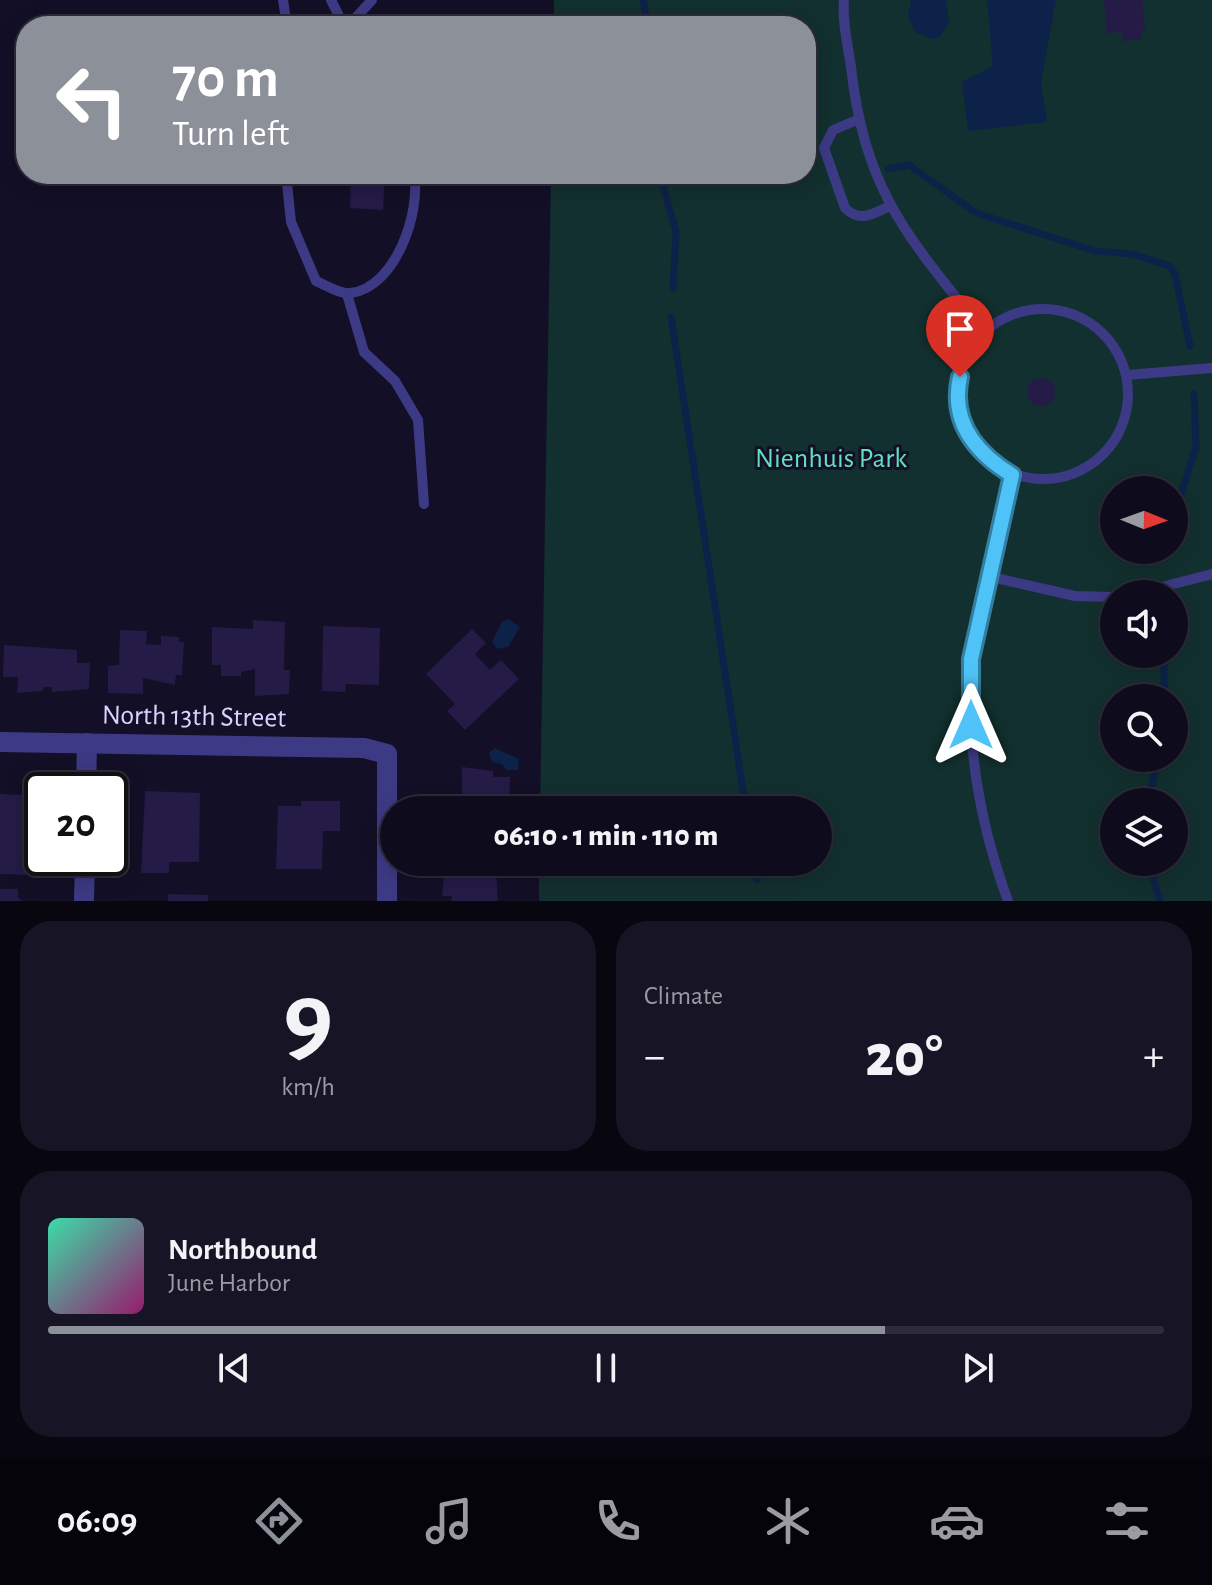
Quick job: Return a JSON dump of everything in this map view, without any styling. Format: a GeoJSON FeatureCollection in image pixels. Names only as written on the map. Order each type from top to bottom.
{"type":"FeatureCollection","features":[{"type":"Feature","properties":{"kind":"street","name":"North 13th Street"},"geometry":{"type":"LineString","coordinates":[[0,742],[364,748],[387,754],[387,901]]}},
{"type":"Feature","properties":{"kind":"street"},"geometry":{"type":"LineString","coordinates":[[86,772],[87,743]]}},
{"type":"Feature","properties":{"kind":"street"},"geometry":{"type":"LineString","coordinates":[[84,901],[85,876]]}},
{"type":"Feature","properties":{"kind":"lane"},"geometry":{"type":"LineString","coordinates":[[356,16],[372,0]]}},
{"type":"Feature","properties":{"kind":"lane"},"geometry":{"type":"LineString","coordinates":[[844,0],[857,120],[879,186],[918,253],[983,331]]}},
{"type":"Feature","properties":{"kind":"lane"},"geometry":{"type":"LineString","coordinates":[[857,120],[833,130],[824,148],[845,208],[852,215],[866,217],[890,206]]}},
{"type":"Feature","properties":{"kind":"lane"},"geometry":{"type":"LineString","coordinates":[[287,184],[291,222],[316,281],[347,294],[367,289],[389,266],[413,221],[415,184]]}},
{"type":"Feature","properties":{"kind":"lane"},"geometry":{"type":"LineString","coordinates":[[347,294],[364,352],[395,381],[418,420],[424,504]]}},
{"type":"Feature","properties":{"kind":"lane"},"geometry":{"type":"LineString","coordinates":[[1050,307],[1084,318],[1112,342],[1127,375],[1128,405],[1119,435],[1100,459],[1073,475],[1043,481],[1012,475],[983,457],[963,428],[956,394],[963,360],[983,331],[1013,312],[1050,307]]}},
{"type":"Feature","properties":{"kind":"lane"},"geometry":{"type":"LineString","coordinates":[[1127,375],[1212,368]]}},
{"type":"Feature","properties":{"kind":"lane"},"geometry":{"type":"LineString","coordinates":[[1008,901],[995,867],[977,793],[971,725],[971,659],[987,576],[1012,475]]}},
{"type":"Feature","properties":{"kind":"lane"},"geometry":{"type":"LineString","coordinates":[[1188,580],[1212,574]]}},
{"type":"Feature","properties":{"kind":"lane"},"geometry":{"type":"LineString","coordinates":[[987,576],[1075,596],[1100,597]]}},
{"type":"Feature","properties":{"kind":"green space","name":"Nienhuis Park"},"geometry":{"type":"Polygon","coordinates":[[[554,0],[1212,0],[1212,901],[539,901],[539,876],[832,876],[832,796],[540,796],[551,184],[816,184],[816,16],[554,16],[554,0]]]}},
{"type":"Feature","properties":{"kind":"water"},"geometry":{"type":"Polygon","coordinates":[[[911,0],[946,0],[949,22],[940,37],[931,39],[915,32],[908,16],[911,0]]]}},
{"type":"Feature","properties":{"kind":"water"},"geometry":{"type":"Polygon","coordinates":[[[987,0],[1056,0],[1041,82],[1047,122],[968,131],[962,82],[993,66],[987,0]]]}},
{"type":"Feature","properties":{"kind":"water"},"geometry":{"type":"Polygon","coordinates":[[[508,619],[520,627],[508,647],[497,649],[492,642],[502,622],[508,619]]]}},
{"type":"Feature","properties":{"kind":"water"},"geometry":{"type":"Polygon","coordinates":[[[495,748],[519,759],[518,770],[506,770],[502,764],[492,762],[489,753],[495,748]]]}},
{"type":"Feature","properties":{"kind":"building"},"geometry":{"type":"Polygon","coordinates":[[[1104,0],[1142,0],[1145,30],[1141,31],[1142,39],[1123,41],[1122,32],[1107,33],[1104,0]]]}},
{"type":"Feature","properties":{"kind":"building"},"geometry":{"type":"Polygon","coordinates":[[[351,184],[384,184],[383,210],[350,208],[351,184]]]}},
{"type":"Feature","properties":{"kind":"building"},"geometry":{"type":"Polygon","coordinates":[[[1041,378],[1051,382],[1055,392],[1051,402],[1041,406],[1031,402],[1027,392],[1031,382],[1041,378]]]}},
{"type":"Feature","properties":{"kind":"building"},"geometry":{"type":"Polygon","coordinates":[[[253,620],[285,622],[284,670],[290,670],[289,694],[255,696],[255,669],[241,672],[241,676],[221,676],[221,665],[212,665],[212,627],[253,629],[253,620]]]}},
{"type":"Feature","properties":{"kind":"building"},"geometry":{"type":"Polygon","coordinates":[[[323,626],[380,628],[379,685],[346,684],[345,692],[322,691],[323,626]]]}},
{"type":"Feature","properties":{"kind":"building"},"geometry":{"type":"Polygon","coordinates":[[[472,629],[486,643],[475,654],[490,670],[501,660],[519,679],[465,730],[447,711],[455,704],[426,674],[472,629]]]}},
{"type":"Feature","properties":{"kind":"building"},"geometry":{"type":"Polygon","coordinates":[[[120,630],[147,631],[146,644],[161,645],[161,636],[179,637],[179,642],[184,642],[182,675],[176,675],[175,685],[143,678],[143,694],[108,693],[108,666],[119,665],[120,630]]]}},
{"type":"Feature","properties":{"kind":"building"},"geometry":{"type":"Polygon","coordinates":[[[4,645],[77,650],[77,663],[90,663],[89,689],[52,692],[52,687],[43,687],[43,691],[17,693],[18,677],[3,677],[4,645]]]}},
{"type":"Feature","properties":{"kind":"building"},"geometry":{"type":"Polygon","coordinates":[[[462,767],[493,771],[493,777],[510,777],[509,796],[462,796],[462,767]]]}},
{"type":"Feature","properties":{"kind":"building"},"geometry":{"type":"Polygon","coordinates":[[[145,791],[200,793],[199,862],[169,862],[169,873],[141,873],[145,791]]]}},
{"type":"Feature","properties":{"kind":"building"},"geometry":{"type":"Polygon","coordinates":[[[0,794],[24,795],[24,875],[0,874],[0,794]]]}},
{"type":"Feature","properties":{"kind":"building"},"geometry":{"type":"Polygon","coordinates":[[[301,801],[340,801],[340,831],[323,831],[322,869],[276,869],[278,806],[301,806],[301,801]]]}},
{"type":"Feature","properties":{"kind":"building"},"geometry":{"type":"Polygon","coordinates":[[[444,876],[496,876],[498,901],[451,901],[452,896],[442,896],[444,876]]]}},
{"type":"Feature","properties":{"kind":"building"},"geometry":{"type":"Polygon","coordinates":[[[0,889],[18,889],[18,898],[24,901],[0,901],[0,889]]]}},
{"type":"Feature","properties":{"kind":"building"},"geometry":{"type":"Polygon","coordinates":[[[168,894],[208,895],[208,901],[168,901],[168,894]]]}},
{"type":"Feature","properties":{"kind":"waterway"},"geometry":{"type":"LineString","coordinates":[[643,0],[646,16]]}},
{"type":"Feature","properties":{"kind":"waterway"},"geometry":{"type":"LineString","coordinates":[[888,169],[909,165],[976,213],[1095,251],[1132,254],[1170,266],[1175,274],[1190,346]]}},
{"type":"Feature","properties":{"kind":"waterway"},"geometry":{"type":"LineString","coordinates":[[663,184],[676,232],[673,288]]}},
{"type":"Feature","properties":{"kind":"waterway"},"geometry":{"type":"LineString","coordinates":[[671,317],[744,796]]}},
{"type":"Feature","properties":{"kind":"waterway"},"geometry":{"type":"LineString","coordinates":[[1187,476],[1196,447],[1194,394]]}},
{"type":"Feature","properties":{"kind":"waterway"},"geometry":{"type":"LineString","coordinates":[[1164,668],[1164,684]]}},
{"type":"Feature","properties":{"kind":"waterway"},"geometry":{"type":"LineString","coordinates":[[1152,788],[1154,772]]}},
{"type":"Feature","properties":{"kind":"waterway"},"geometry":{"type":"LineString","coordinates":[[1152,876],[1160,901]]}},
{"type":"Feature","properties":{"kind":"route"},"geometry":{"type":"LineString","coordinates":[[960,377],[956,394],[963,428],[983,457],[1012,475],[987,576],[971,659],[971,725]]}}]}
